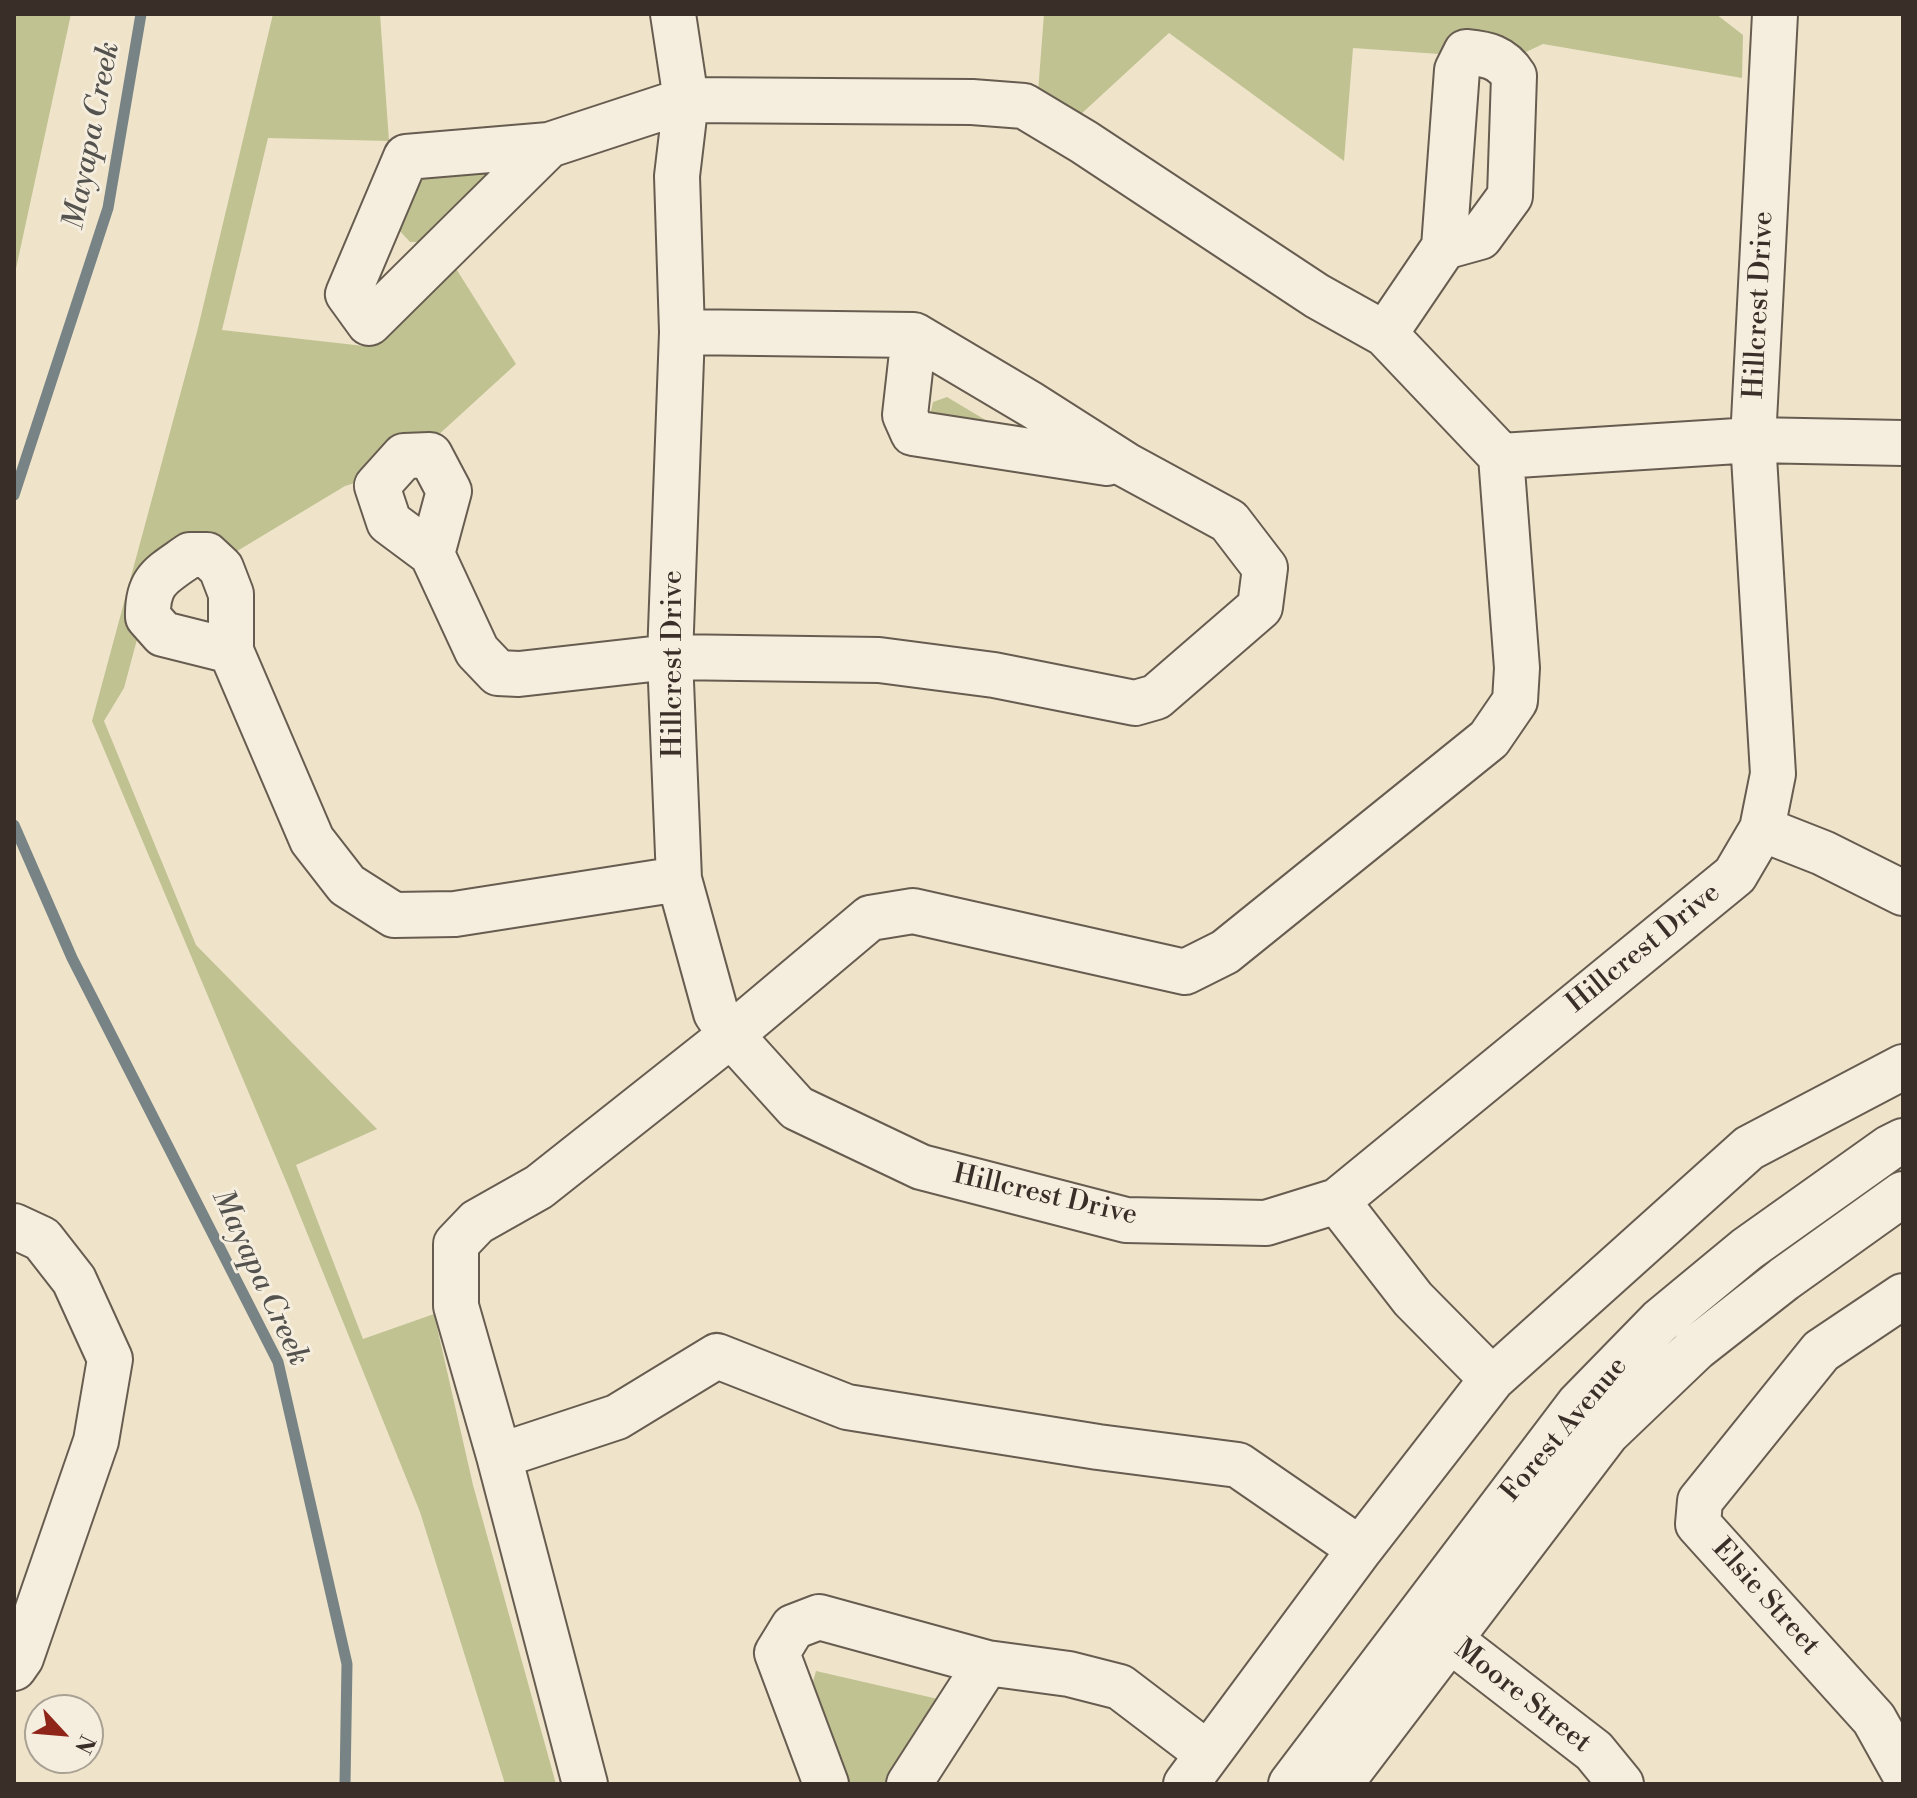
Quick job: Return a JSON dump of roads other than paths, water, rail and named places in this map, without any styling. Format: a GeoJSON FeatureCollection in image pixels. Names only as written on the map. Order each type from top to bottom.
{"type":"FeatureCollection","features":[{"type":"Feature","properties":{"kind":"street","name":"Hillcrest Drive"},"geometry":{"type":"LineString","coordinates":[[673,14],[686,100],[677,176],[682,332],[670,657],[679,879],[716,1013],[731,1035],[797,1108],[921,1167],[1126,1220],[1266,1223],[1337,1201],[1735,875],[1762,829],[1773,774],[1753,440],[1775,14]]}},
{"type":"Feature","properties":{"kind":"street"},"geometry":{"type":"LineString","coordinates":[[549,145],[369,323],[348,294],[406,157],[549,145],[686,100],[972,102],[1024,106],[1084,142],[1317,296],[1385,334],[1501,456],[1517,668],[1515,701],[1489,739],[1225,952],[1185,972],[913,911],[870,918],[731,1035],[539,1187],[477,1222],[456,1244],[456,1306],[499,1456],[585,1784]]}},
{"type":"Feature","properties":{"kind":"street"},"geometry":{"type":"LineString","coordinates":[[1385,334],[1444,247]]}},
{"type":"Feature","properties":{"kind":"street"},"geometry":{"type":"LineString","coordinates":[[432,554],[477,651],[498,673],[519,674],[670,657],[879,660],[994,675],[1135,703],[1156,697],[1260,607],[1265,568],[1229,521],[1126,465],[914,335],[682,332]]}},
{"type":"Feature","properties":{"kind":"street"},"geometry":{"type":"LineString","coordinates":[[914,335],[905,415],[913,433],[1126,465]]}},
{"type":"Feature","properties":{"kind":"street"},"geometry":{"type":"LineString","coordinates":[[1501,456],[1753,440],[1903,443]]}},
{"type":"Feature","properties":{"kind":"street"},"geometry":{"type":"LineString","coordinates":[[231,651],[312,840],[347,885],[394,915],[455,914],[679,879]]}},
{"type":"Feature","properties":{"kind":"street"},"geometry":{"type":"LineString","coordinates":[[1762,829],[1823,853],[1903,893]]}},
{"type":"Feature","properties":{"kind":"street"},"geometry":{"type":"LineString","coordinates":[[826,1784],[777,1653],[793,1627],[819,1617],[987,1663],[1069,1674],[1120,1687],[1197,1769],[1360,1549],[1492,1379],[1749,1148],[1903,1067]]}},
{"type":"Feature","properties":{"kind":"street","name":"Forest Avenue"},"geometry":{"type":"LineString","coordinates":[[1340,1784],[1434,1627],[1579,1404],[1660,1321],[1747,1249],[1903,1141]]}},
{"type":"Feature","properties":{"kind":"street","name":"Forest Avenue"},"geometry":{"type":"LineString","coordinates":[[1291,1784],[1607,1433],[1696,1348],[1784,1279],[1903,1194]]}},
{"type":"Feature","properties":{"kind":"street"},"geometry":{"type":"LineString","coordinates":[[1337,1201],[1413,1299],[1492,1379]]}},
{"type":"Feature","properties":{"kind":"street"},"geometry":{"type":"LineString","coordinates":[[14,1226],[42,1239],[74,1280],[110,1359],[96,1441],[21,1658],[14,1668]]}},
{"type":"Feature","properties":{"kind":"street","name":"Elsie Street"},"geometry":{"type":"LineString","coordinates":[[1903,1296],[1821,1351],[1700,1501],[1698,1524],[1874,1719],[1903,1771]]}},
{"type":"Feature","properties":{"kind":"street"},"geometry":{"type":"LineString","coordinates":[[499,1456],[617,1417],[717,1356],[847,1407],[1098,1447],[1238,1465],[1360,1549]]}},
{"type":"Feature","properties":{"kind":"street","name":"Moore Street"},"geometry":{"type":"LineString","coordinates":[[1434,1627],[1594,1751],[1621,1784]]}},
{"type":"Feature","properties":{"kind":"street"},"geometry":{"type":"LineString","coordinates":[[909,1784],[987,1663]]}},
{"type":"Feature","properties":{"kind":"waterway","name":"Mayapa Creek"},"geometry":{"type":"LineString","coordinates":[[14,495],[108,208],[141,14]]}},
{"type":"Feature","properties":{"kind":"waterway","name":"Mayapa Creek"},"geometry":{"type":"LineString","coordinates":[[14,825],[72,958],[278,1362],[347,1664],[345,1784]]}}]}
